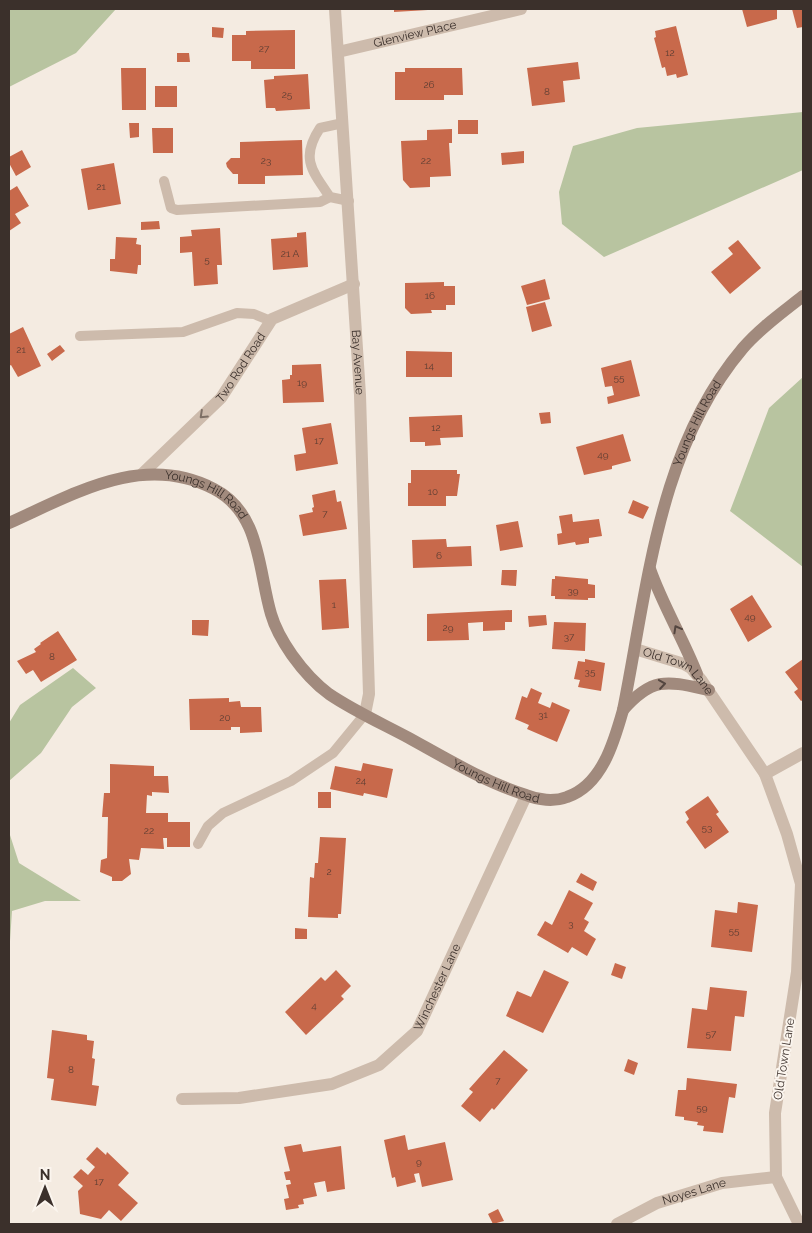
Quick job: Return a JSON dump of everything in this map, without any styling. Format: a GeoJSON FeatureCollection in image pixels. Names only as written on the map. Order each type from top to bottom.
{"type":"FeatureCollection","features":[{"type":"Feature","properties":{"kind":"street","name":"Bay Avenue"},"geometry":{"type":"LineString","coordinates":[[335,9],[360,395],[369,694],[365,714]]}},
{"type":"Feature","properties":{"kind":"street","name":"Glenview Place"},"geometry":{"type":"LineString","coordinates":[[338,52],[521,9]]}},
{"type":"Feature","properties":{"kind":"street","name":"Two Rod Road"},"geometry":{"type":"LineString","coordinates":[[142,474],[221,398],[272,320],[354,284]]}},
{"type":"Feature","properties":{"kind":"street","name":"Youngs Hill Road"},"geometry":{"type":"LineString","coordinates":[[9,523],[91,487],[118,478],[142,474],[168,475],[194,480],[217,491],[237,507],[255,540],[271,613],[286,647],[301,667],[320,686],[365,714],[476,774],[526,796],[544,800],[565,798],[589,784],[609,753],[623,710],[662,516],[677,465],[709,396],[745,346],[803,296]]}},
{"type":"Feature","properties":{"kind":"street"},"geometry":{"type":"LineString","coordinates":[[650,569],[659,594],[687,647],[697,674]]}},
{"type":"Feature","properties":{"kind":"street","name":"Old Town Lane"},"geometry":{"type":"LineString","coordinates":[[635,649],[676,661],[691,668],[697,674],[765,774],[788,834],[801,884],[797,972],[775,1113],[776,1177],[799,1224]]}},
{"type":"Feature","properties":{"kind":"street"},"geometry":{"type":"LineString","coordinates":[[623,710],[637,694],[655,685],[675,683],[709,690]]}},
{"type":"Feature","properties":{"kind":"street"},"geometry":{"type":"LineString","coordinates":[[765,774],[803,753]]}},
{"type":"Feature","properties":{"kind":"street","name":"Winchester Lane"},"geometry":{"type":"LineString","coordinates":[[182,1099],[239,1098],[332,1084],[379,1065],[417,1031],[526,796]]}},
{"type":"Feature","properties":{"kind":"street","name":"Noyes Lane"},"geometry":{"type":"LineString","coordinates":[[617,1224],[657,1203],[722,1183],[776,1177]]}},
{"type":"Feature","properties":{"kind":"lane"},"geometry":{"type":"LineString","coordinates":[[330,197],[310,166],[309,151],[313,138],[320,128],[343,123]]}},
{"type":"Feature","properties":{"kind":"lane"},"geometry":{"type":"LineString","coordinates":[[164,181],[171,208],[177,210],[320,202],[330,197],[348,201]]}},
{"type":"Feature","properties":{"kind":"lane"},"geometry":{"type":"LineString","coordinates":[[80,336],[182,332],[237,312],[254,314],[272,320]]}},
{"type":"Feature","properties":{"kind":"lane"},"geometry":{"type":"LineString","coordinates":[[198,844],[208,826],[223,813],[291,780],[333,753],[365,714]]}},
{"type":"Feature","properties":{"kind":"green space"},"geometry":{"type":"Polygon","coordinates":[[[9,9],[116,9],[76,53],[9,87],[9,9]]]}},
{"type":"Feature","properties":{"kind":"green space"},"geometry":{"type":"Polygon","coordinates":[[[803,112],[803,170],[604,257],[562,224],[559,192],[573,146],[637,128],[803,112]]]}},
{"type":"Feature","properties":{"kind":"green space"},"geometry":{"type":"Polygon","coordinates":[[[803,377],[803,567],[730,511],[769,408],[803,377]]]}},
{"type":"Feature","properties":{"kind":"green space"},"geometry":{"type":"Polygon","coordinates":[[[73,668],[96,688],[72,707],[41,753],[9,781],[9,723],[20,705],[73,668]]]}},
{"type":"Feature","properties":{"kind":"green space"},"geometry":{"type":"Polygon","coordinates":[[[9,832],[19,863],[81,901],[45,901],[12,911],[9,956],[9,832]]]}},
{"type":"Feature","properties":{"kind":"building"},"geometry":{"type":"Polygon","coordinates":[[[394,9],[428,9],[428,10],[394,12],[394,9]]]}},
{"type":"Feature","properties":{"kind":"building"},"geometry":{"type":"Polygon","coordinates":[[[742,9],[777,9],[777,19],[747,27],[742,9]]]}},
{"type":"Feature","properties":{"kind":"building"},"geometry":{"type":"Polygon","coordinates":[[[792,9],[803,9],[803,27],[797,28],[792,9]]]}},
{"type":"Feature","properties":{"kind":"building"},"geometry":{"type":"Polygon","coordinates":[[[676,26],[688,75],[677,78],[676,74],[667,76],[665,67],[662,68],[654,38],[656,37],[655,31],[676,26]]]}},
{"type":"Feature","properties":{"kind":"building"},"geometry":{"type":"Polygon","coordinates":[[[212,27],[224,28],[223,38],[212,37],[212,27]]]}},
{"type":"Feature","properties":{"kind":"building"},"geometry":{"type":"Polygon","coordinates":[[[295,30],[295,69],[251,69],[251,61],[232,61],[232,35],[246,35],[246,31],[295,30]]]}},
{"type":"Feature","properties":{"kind":"building"},"geometry":{"type":"Polygon","coordinates":[[[177,53],[189,53],[190,62],[177,62],[177,53]]]}},
{"type":"Feature","properties":{"kind":"building"},"geometry":{"type":"Polygon","coordinates":[[[578,62],[580,79],[563,81],[565,102],[532,106],[527,68],[578,62]]]}},
{"type":"Feature","properties":{"kind":"building"},"geometry":{"type":"Polygon","coordinates":[[[121,68],[146,68],[146,110],[122,110],[121,68]]]}},
{"type":"Feature","properties":{"kind":"building"},"geometry":{"type":"Polygon","coordinates":[[[405,68],[462,68],[463,95],[444,95],[444,100],[395,100],[395,72],[405,72],[405,68]]]}},
{"type":"Feature","properties":{"kind":"building"},"geometry":{"type":"Polygon","coordinates":[[[308,74],[310,109],[276,111],[275,108],[266,108],[264,80],[274,79],[274,76],[308,74]]]}},
{"type":"Feature","properties":{"kind":"building"},"geometry":{"type":"Polygon","coordinates":[[[155,86],[177,86],[177,107],[155,107],[155,86]]]}},
{"type":"Feature","properties":{"kind":"building"},"geometry":{"type":"Polygon","coordinates":[[[458,120],[478,120],[478,134],[458,134],[458,120]]]}},
{"type":"Feature","properties":{"kind":"building"},"geometry":{"type":"Polygon","coordinates":[[[129,123],[139,123],[139,137],[130,138],[129,123]]]}},
{"type":"Feature","properties":{"kind":"building"},"geometry":{"type":"Polygon","coordinates":[[[152,128],[173,128],[173,153],[153,153],[152,128]]]}},
{"type":"Feature","properties":{"kind":"building"},"geometry":{"type":"Polygon","coordinates":[[[452,129],[452,143],[449,143],[451,176],[430,177],[430,187],[410,188],[403,180],[401,141],[427,140],[427,130],[452,129]]]}},
{"type":"Feature","properties":{"kind":"building"},"geometry":{"type":"Polygon","coordinates":[[[302,140],[303,175],[265,176],[265,184],[238,184],[238,174],[233,174],[227,167],[226,163],[231,158],[240,158],[240,142],[302,140]]]}},
{"type":"Feature","properties":{"kind":"building"},"geometry":{"type":"Polygon","coordinates":[[[22,150],[31,167],[16,176],[9,163],[9,157],[22,150]]]}},
{"type":"Feature","properties":{"kind":"building"},"geometry":{"type":"Polygon","coordinates":[[[524,151],[524,163],[502,165],[501,153],[524,151]]]}},
{"type":"Feature","properties":{"kind":"building"},"geometry":{"type":"Polygon","coordinates":[[[114,163],[121,204],[88,210],[81,169],[114,163]]]}},
{"type":"Feature","properties":{"kind":"building"},"geometry":{"type":"Polygon","coordinates":[[[17,186],[29,206],[15,214],[21,223],[9,231],[9,191],[17,186]]]}},
{"type":"Feature","properties":{"kind":"building"},"geometry":{"type":"Polygon","coordinates":[[[159,221],[160,229],[141,230],[141,222],[159,221]]]}},
{"type":"Feature","properties":{"kind":"building"},"geometry":{"type":"Polygon","coordinates":[[[220,228],[222,265],[217,265],[218,284],[194,286],[192,252],[180,253],[180,237],[192,236],[191,230],[220,228]]]}},
{"type":"Feature","properties":{"kind":"building"},"geometry":{"type":"Polygon","coordinates":[[[306,232],[308,267],[273,270],[271,239],[297,237],[297,233],[306,232]]]}},
{"type":"Feature","properties":{"kind":"building"},"geometry":{"type":"Polygon","coordinates":[[[116,237],[137,238],[136,244],[141,245],[141,265],[138,265],[137,274],[110,271],[110,259],[115,259],[116,237]]]}},
{"type":"Feature","properties":{"kind":"building"},"geometry":{"type":"Polygon","coordinates":[[[738,240],[761,268],[730,294],[711,272],[733,254],[728,248],[738,240]]]}},
{"type":"Feature","properties":{"kind":"building"},"geometry":{"type":"Polygon","coordinates":[[[545,279],[550,299],[527,305],[521,286],[545,279]]]}},
{"type":"Feature","properties":{"kind":"building"},"geometry":{"type":"Polygon","coordinates":[[[444,282],[444,286],[455,286],[455,305],[446,305],[446,310],[431,310],[432,313],[411,314],[405,308],[405,283],[444,282]]]}},
{"type":"Feature","properties":{"kind":"building"},"geometry":{"type":"Polygon","coordinates":[[[545,302],[552,326],[532,332],[526,307],[545,302]]]}},
{"type":"Feature","properties":{"kind":"building"},"geometry":{"type":"Polygon","coordinates":[[[23,327],[41,366],[18,377],[11,365],[9,366],[9,334],[23,327]]]}},
{"type":"Feature","properties":{"kind":"building"},"geometry":{"type":"Polygon","coordinates":[[[60,345],[65,351],[52,361],[47,354],[60,345]]]}},
{"type":"Feature","properties":{"kind":"building"},"geometry":{"type":"Polygon","coordinates":[[[406,351],[452,352],[452,377],[406,377],[406,351]]]}},
{"type":"Feature","properties":{"kind":"building"},"geometry":{"type":"Polygon","coordinates":[[[631,360],[640,396],[608,404],[607,397],[614,395],[612,386],[605,387],[601,368],[631,360]]]}},
{"type":"Feature","properties":{"kind":"building"},"geometry":{"type":"Polygon","coordinates":[[[321,364],[324,402],[283,403],[282,380],[290,379],[292,365],[321,364]]]}},
{"type":"Feature","properties":{"kind":"building"},"geometry":{"type":"Polygon","coordinates":[[[550,412],[551,423],[541,424],[539,413],[550,412]]]}},
{"type":"Feature","properties":{"kind":"building"},"geometry":{"type":"Polygon","coordinates":[[[462,415],[463,437],[440,438],[441,445],[425,446],[425,442],[410,442],[409,417],[462,415]]]}},
{"type":"Feature","properties":{"kind":"building"},"geometry":{"type":"Polygon","coordinates":[[[331,423],[338,464],[296,471],[294,455],[306,453],[302,428],[331,423]]]}},
{"type":"Feature","properties":{"kind":"building"},"geometry":{"type":"Polygon","coordinates":[[[623,434],[631,461],[612,466],[612,469],[584,475],[576,447],[623,434]]]}},
{"type":"Feature","properties":{"kind":"building"},"geometry":{"type":"Polygon","coordinates":[[[411,470],[457,470],[457,474],[460,474],[457,496],[446,496],[446,506],[408,506],[408,483],[411,483],[411,470]]]}},
{"type":"Feature","properties":{"kind":"building"},"geometry":{"type":"Polygon","coordinates":[[[335,490],[337,502],[341,501],[347,529],[303,536],[299,515],[313,512],[312,495],[335,490]]]}},
{"type":"Feature","properties":{"kind":"building"},"geometry":{"type":"Polygon","coordinates":[[[633,500],[649,507],[643,519],[628,513],[633,500]]]}},
{"type":"Feature","properties":{"kind":"building"},"geometry":{"type":"Polygon","coordinates":[[[572,514],[573,522],[599,519],[602,536],[589,538],[589,543],[576,545],[575,542],[558,545],[557,534],[562,533],[559,516],[572,514]]]}},
{"type":"Feature","properties":{"kind":"building"},"geometry":{"type":"Polygon","coordinates":[[[518,521],[523,547],[500,551],[496,525],[518,521]]]}},
{"type":"Feature","properties":{"kind":"building"},"geometry":{"type":"Polygon","coordinates":[[[446,539],[447,547],[471,546],[472,566],[413,568],[412,540],[446,539]]]}},
{"type":"Feature","properties":{"kind":"building"},"geometry":{"type":"Polygon","coordinates":[[[502,570],[517,570],[516,586],[501,585],[502,570]]]}},
{"type":"Feature","properties":{"kind":"building"},"geometry":{"type":"Polygon","coordinates":[[[555,576],[588,579],[588,584],[595,585],[595,598],[588,598],[588,600],[555,599],[555,596],[551,596],[552,579],[555,579],[555,576]]]}},
{"type":"Feature","properties":{"kind":"building"},"geometry":{"type":"Polygon","coordinates":[[[346,579],[349,628],[322,630],[319,580],[346,579]]]}},
{"type":"Feature","properties":{"kind":"building"},"geometry":{"type":"Polygon","coordinates":[[[752,595],[772,627],[748,642],[730,609],[752,595]]]}},
{"type":"Feature","properties":{"kind":"building"},"geometry":{"type":"Polygon","coordinates":[[[512,610],[512,622],[505,622],[505,630],[483,631],[483,622],[468,623],[469,640],[427,641],[427,614],[512,610]]]}},
{"type":"Feature","properties":{"kind":"building"},"geometry":{"type":"Polygon","coordinates":[[[546,615],[547,625],[529,627],[528,616],[546,615]]]}},
{"type":"Feature","properties":{"kind":"building"},"geometry":{"type":"Polygon","coordinates":[[[192,620],[209,620],[208,636],[192,635],[192,620]]]}},
{"type":"Feature","properties":{"kind":"building"},"geometry":{"type":"Polygon","coordinates":[[[554,622],[586,623],[585,651],[552,649],[554,622]]]}},
{"type":"Feature","properties":{"kind":"building"},"geometry":{"type":"Polygon","coordinates":[[[58,631],[77,660],[41,682],[33,670],[26,674],[17,661],[36,652],[34,649],[40,643],[58,631]]]}},
{"type":"Feature","properties":{"kind":"building"},"geometry":{"type":"Polygon","coordinates":[[[585,659],[605,663],[601,691],[578,687],[580,680],[574,679],[578,661],[585,662],[585,659]]]}},
{"type":"Feature","properties":{"kind":"building"},"geometry":{"type":"Polygon","coordinates":[[[803,659],[803,700],[801,701],[794,692],[798,689],[785,672],[803,659]]]}},
{"type":"Feature","properties":{"kind":"building"},"geometry":{"type":"Polygon","coordinates":[[[531,688],[542,693],[538,703],[550,708],[552,702],[570,710],[557,742],[527,729],[529,725],[515,719],[522,696],[527,698],[531,688]]]}},
{"type":"Feature","properties":{"kind":"building"},"geometry":{"type":"Polygon","coordinates":[[[229,698],[229,702],[240,701],[241,707],[261,707],[262,732],[240,733],[240,727],[231,727],[231,730],[190,730],[189,699],[229,698]]]}},
{"type":"Feature","properties":{"kind":"building"},"geometry":{"type":"Polygon","coordinates":[[[363,763],[393,769],[387,798],[364,793],[363,796],[330,789],[335,766],[361,771],[363,763]]]}},
{"type":"Feature","properties":{"kind":"building"},"geometry":{"type":"Polygon","coordinates":[[[110,764],[154,766],[154,776],[168,776],[169,793],[152,792],[152,796],[147,795],[146,813],[168,813],[168,822],[190,822],[190,847],[167,847],[167,838],[163,838],[164,849],[141,848],[139,860],[129,859],[131,874],[122,881],[112,881],[112,877],[100,872],[101,860],[107,858],[108,817],[102,817],[104,793],[110,793],[110,764]]]}},
{"type":"Feature","properties":{"kind":"building"},"geometry":{"type":"Polygon","coordinates":[[[318,792],[331,792],[331,808],[318,808],[318,792]]]}},
{"type":"Feature","properties":{"kind":"building"},"geometry":{"type":"Polygon","coordinates":[[[708,796],[719,812],[716,814],[729,832],[705,849],[686,822],[689,819],[685,812],[708,796]]]}},
{"type":"Feature","properties":{"kind":"building"},"geometry":{"type":"Polygon","coordinates":[[[320,837],[346,838],[341,914],[338,914],[338,918],[308,917],[310,877],[314,878],[315,863],[318,863],[320,837]]]}},
{"type":"Feature","properties":{"kind":"building"},"geometry":{"type":"Polygon","coordinates":[[[581,873],[597,882],[593,891],[576,882],[581,873]]]}},
{"type":"Feature","properties":{"kind":"building"},"geometry":{"type":"Polygon","coordinates":[[[569,890],[593,903],[584,919],[589,922],[584,931],[596,939],[587,956],[572,947],[568,953],[537,935],[545,921],[552,925],[569,890]]]}},
{"type":"Feature","properties":{"kind":"building"},"geometry":{"type":"Polygon","coordinates":[[[738,902],[758,905],[752,952],[711,947],[715,910],[737,913],[738,902]]]}},
{"type":"Feature","properties":{"kind":"building"},"geometry":{"type":"Polygon","coordinates":[[[295,928],[307,929],[307,939],[295,939],[295,928]]]}},
{"type":"Feature","properties":{"kind":"building"},"geometry":{"type":"Polygon","coordinates":[[[615,963],[626,967],[622,979],[611,975],[615,963]]]}},
{"type":"Feature","properties":{"kind":"building"},"geometry":{"type":"Polygon","coordinates":[[[336,970],[351,986],[341,996],[344,999],[306,1035],[285,1012],[321,977],[325,981],[336,970]]]}},
{"type":"Feature","properties":{"kind":"building"},"geometry":{"type":"Polygon","coordinates":[[[544,970],[569,982],[543,1033],[506,1016],[517,991],[531,997],[544,970]]]}},
{"type":"Feature","properties":{"kind":"building"},"geometry":{"type":"Polygon","coordinates":[[[710,987],[747,991],[744,1017],[735,1016],[731,1051],[687,1048],[692,1008],[707,1010],[710,987]]]}},
{"type":"Feature","properties":{"kind":"building"},"geometry":{"type":"Polygon","coordinates":[[[52,1030],[87,1035],[87,1040],[94,1041],[92,1058],[95,1059],[92,1085],[99,1086],[96,1106],[51,1100],[54,1079],[47,1078],[52,1030]]]}},
{"type":"Feature","properties":{"kind":"building"},"geometry":{"type":"Polygon","coordinates":[[[504,1050],[528,1070],[494,1110],[492,1108],[480,1122],[461,1106],[473,1092],[469,1089],[504,1050]]]}},
{"type":"Feature","properties":{"kind":"building"},"geometry":{"type":"Polygon","coordinates":[[[628,1059],[638,1063],[634,1075],[624,1071],[628,1059]]]}},
{"type":"Feature","properties":{"kind":"building"},"geometry":{"type":"Polygon","coordinates":[[[687,1078],[737,1084],[735,1098],[729,1097],[723,1133],[703,1131],[704,1126],[697,1125],[698,1122],[684,1120],[684,1117],[675,1116],[678,1090],[686,1090],[687,1078]]]}},
{"type":"Feature","properties":{"kind":"building"},"geometry":{"type":"Polygon","coordinates":[[[405,1135],[408,1150],[445,1142],[453,1180],[422,1187],[419,1173],[414,1174],[416,1182],[397,1187],[395,1177],[392,1178],[384,1140],[405,1135]]]}},
{"type":"Feature","properties":{"kind":"building"},"geometry":{"type":"Polygon","coordinates":[[[301,1144],[303,1152],[341,1146],[345,1189],[327,1192],[325,1181],[314,1183],[317,1196],[303,1199],[304,1204],[298,1205],[299,1208],[286,1210],[284,1199],[289,1198],[286,1185],[291,1184],[290,1180],[286,1180],[284,1172],[290,1171],[284,1147],[301,1144]]]}},
{"type":"Feature","properties":{"kind":"building"},"geometry":{"type":"Polygon","coordinates":[[[97,1147],[106,1155],[107,1152],[129,1173],[118,1185],[138,1203],[121,1221],[109,1210],[101,1219],[80,1214],[78,1191],[83,1186],[73,1177],[81,1169],[88,1175],[95,1167],[86,1159],[97,1147]]]}},
{"type":"Feature","properties":{"kind":"building"},"geometry":{"type":"Polygon","coordinates":[[[498,1209],[504,1221],[493,1224],[488,1214],[498,1209]]]}}]}
